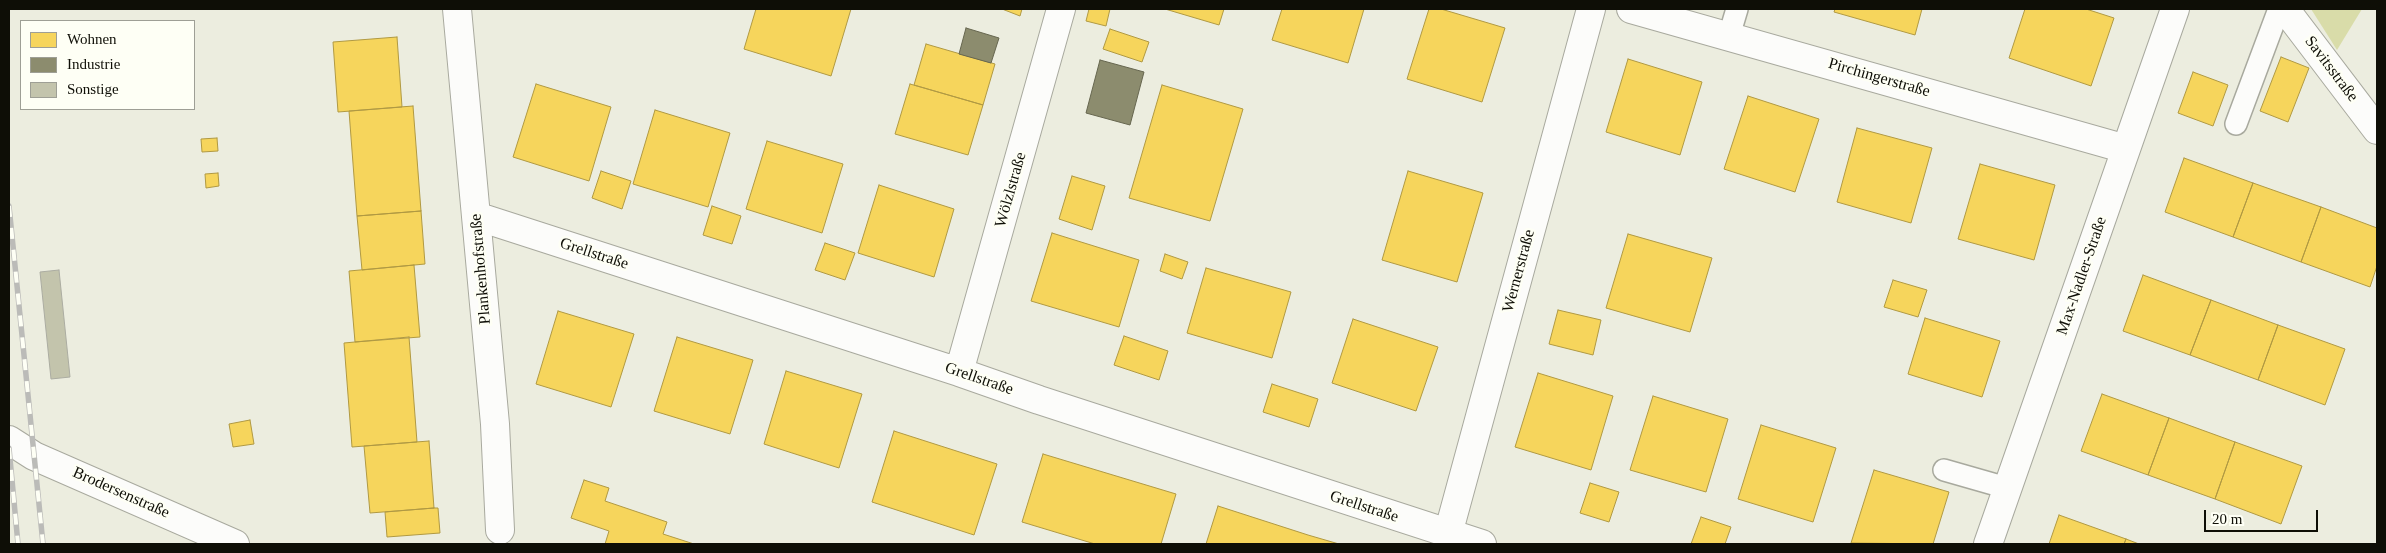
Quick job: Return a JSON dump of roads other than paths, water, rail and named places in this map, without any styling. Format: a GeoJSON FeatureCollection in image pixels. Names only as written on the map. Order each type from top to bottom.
{"type":"FeatureCollection","features":[{"type":"Feature","properties":{"kind":"street","name":"Plankenhofstraße"},"geometry":{"type":"LineString","coordinates":[[457,9],[495,424],[500,530]]}},
{"type":"Feature","properties":{"kind":"street","name":"Wölzlstraße"},"geometry":{"type":"LineString","coordinates":[[960,372],[1062,9]]}},
{"type":"Feature","properties":{"kind":"street","name":"Wernerstraße"},"geometry":{"type":"LineString","coordinates":[[1448,534],[1591,9]]}},
{"type":"Feature","properties":{"kind":"street","name":"Pirchingerstraße"},"geometry":{"type":"LineString","coordinates":[[1631,9],[2126,149]]}},
{"type":"Feature","properties":{"kind":"street","name":"Max-Nadler-Straße"},"geometry":{"type":"LineString","coordinates":[[1988,544],[2175,9]]}},
{"type":"Feature","properties":{"kind":"street","name":"Savitsstraße"},"geometry":{"type":"LineString","coordinates":[[2285,9],[2377,130]]}},
{"type":"Feature","properties":{"kind":"street","name":"Grellstraße"},"geometry":{"type":"LineString","coordinates":[[476,216],[960,372],[1039,400],[1482,544]]}},
{"type":"Feature","properties":{"kind":"street","name":"Brodersenstraße"},"geometry":{"type":"LineString","coordinates":[[9,440],[34,456],[235,544]]}},
{"type":"Feature","properties":{"kind":"lane"},"geometry":{"type":"LineString","coordinates":[[1729,36],[1738,9]]}},
{"type":"Feature","properties":{"kind":"lane"},"geometry":{"type":"LineString","coordinates":[[2236,124],[2279,9]]}},
{"type":"Feature","properties":{"kind":"lane"},"geometry":{"type":"LineString","coordinates":[[1944,470],[2007,488]]}},
{"type":"Feature","properties":{"kind":"railway"},"geometry":{"type":"LineString","coordinates":[[9,206],[43,544]]}},
{"type":"Feature","properties":{"kind":"railway"},"geometry":{"type":"LineString","coordinates":[[9,448],[18,544]]}}]}
